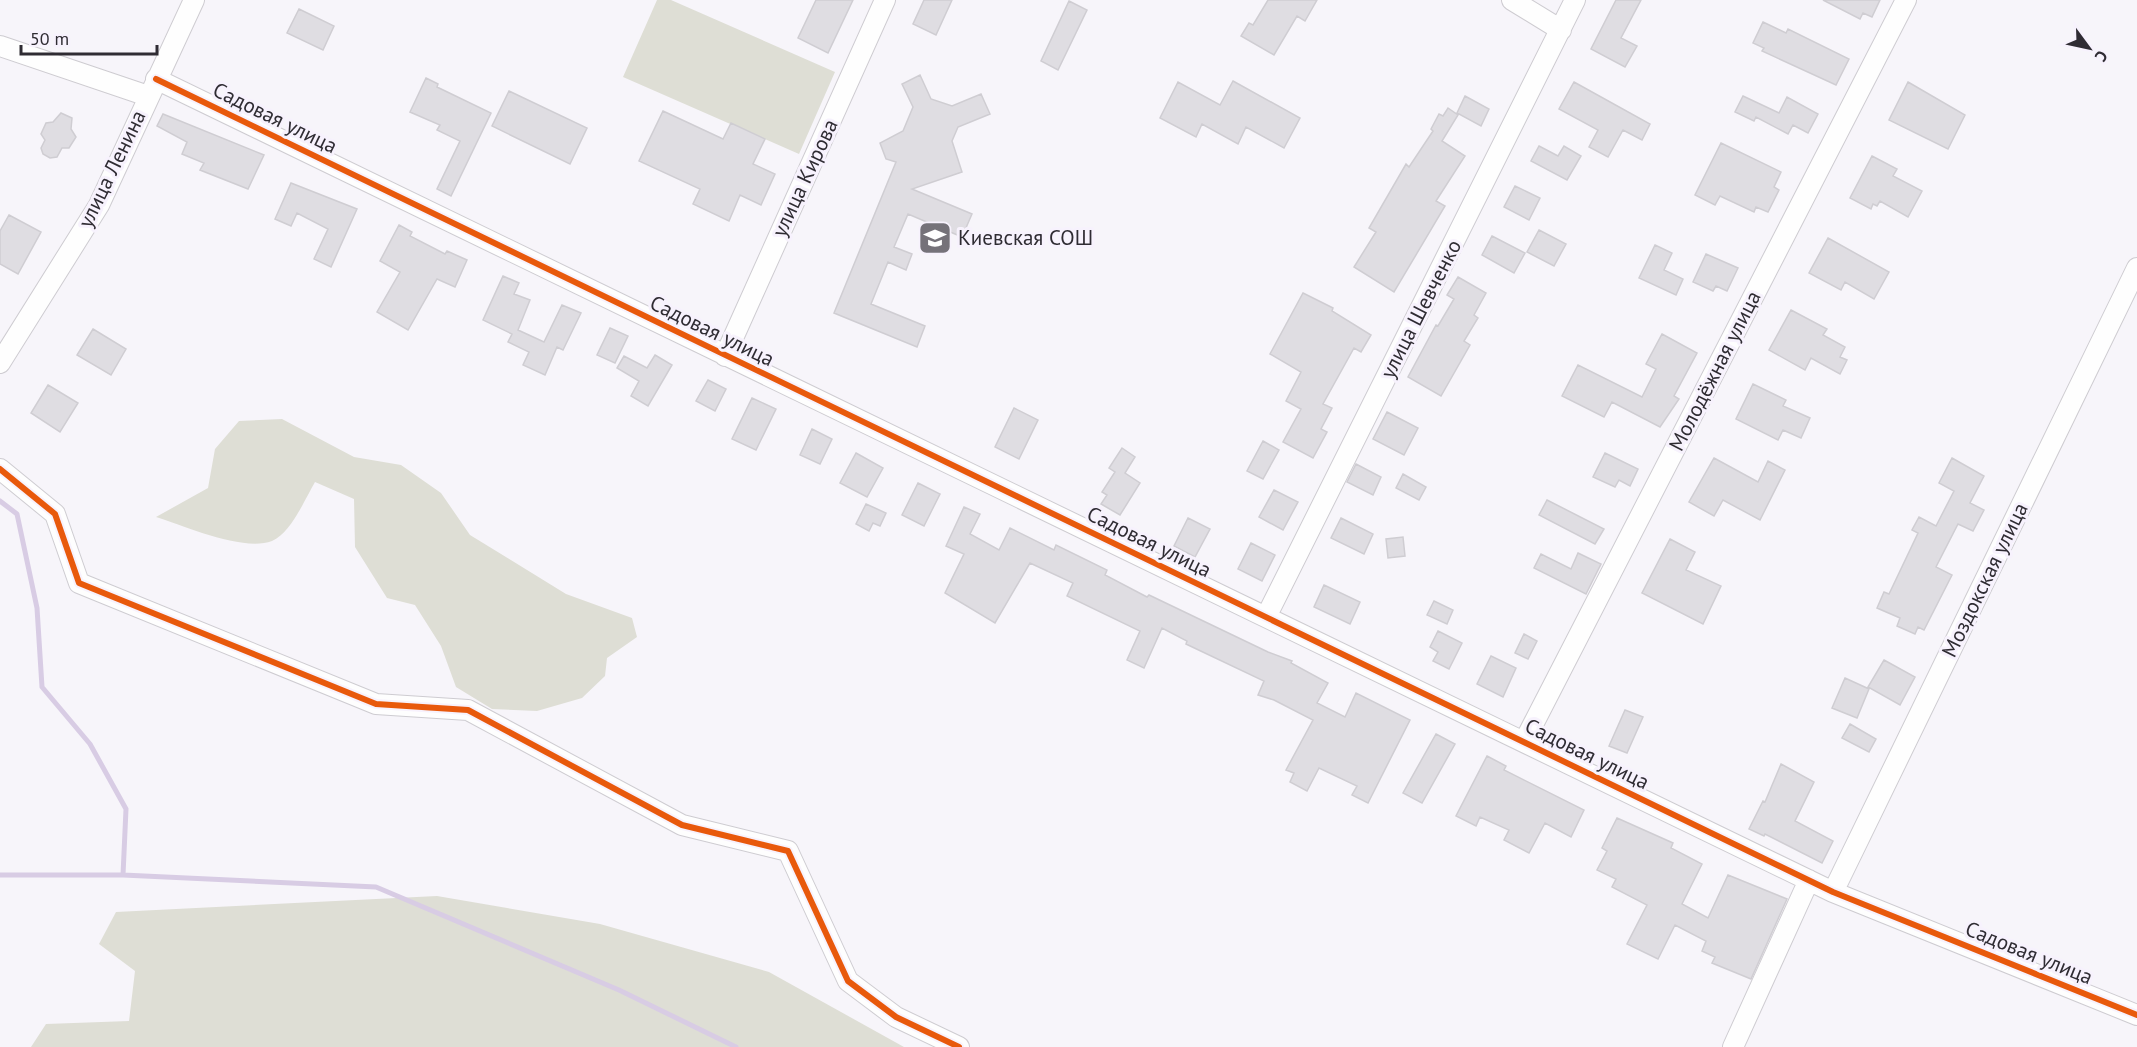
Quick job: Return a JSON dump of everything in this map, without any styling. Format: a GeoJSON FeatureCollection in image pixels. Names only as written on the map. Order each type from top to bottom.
{"type":"FeatureCollection","features":[{"type":"Feature","properties":{"kind":"street","name":"улица Ленина"},"geometry":{"type":"LineString","coordinates":[[0,363],[99,205],[194,0]]}},
{"type":"Feature","properties":{"kind":"street","name":"улица Кирова"},"geometry":{"type":"LineString","coordinates":[[725,356],[885,0]]}},
{"type":"Feature","properties":{"kind":"street"},"geometry":{"type":"LineString","coordinates":[[1512,0],[1561,30]]}},
{"type":"Feature","properties":{"kind":"street","name":"улица Шевченко"},"geometry":{"type":"LineString","coordinates":[[1266,617],[1575,0]]}},
{"type":"Feature","properties":{"kind":"street","name":"Молодёжная улица"},"geometry":{"type":"LineString","coordinates":[[1524,742],[1906,0]]}},
{"type":"Feature","properties":{"kind":"street","name":"Садовая улица"},"geometry":{"type":"LineString","coordinates":[[0,46],[152,87],[725,356],[1833,892],[2137,1015]]}},
{"type":"Feature","properties":{"kind":"street","name":"Моздокская улица"},"geometry":{"type":"LineString","coordinates":[[1833,892],[2137,268]]}},
{"type":"Feature","properties":{"kind":"street"},"geometry":{"type":"LineString","coordinates":[[0,469],[55,514],[79,583],[376,704],[468,710],[682,825],[788,851],[848,981],[896,1017],[959,1047]]}},
{"type":"Feature","properties":{"kind":"street"},"geometry":{"type":"LineString","coordinates":[[1733,1047],[1809,880]]}},
{"type":"Feature","properties":{"kind":"shaded area"},"geometry":{"type":"Polygon","coordinates":[[[657,0],[671,0],[835,72],[799,154],[623,77],[657,0]]]}},
{"type":"Feature","properties":{"kind":"shaded area"},"geometry":{"type":"Polygon","coordinates":[[[282,419],[354,457],[401,465],[441,493],[470,535],[566,594],[632,618],[637,637],[607,658],[605,676],[582,698],[537,711],[492,709],[456,687],[441,646],[415,605],[387,598],[355,547],[354,499],[315,482],[297,515],[285,531],[272,541],[260,543],[230,541],[156,517],[208,488],[215,449],[239,421],[282,419]]]}},
{"type":"Feature","properties":{"kind":"shaded area"},"geometry":{"type":"Polygon","coordinates":[[[437,896],[600,924],[769,972],[904,1047],[31,1047],[46,1024],[129,1021],[135,971],[99,944],[116,912],[437,896]]]}},
{"type":"Feature","properties":{"kind":"building"},"geometry":{"type":"Polygon","coordinates":[[[816,0],[853,0],[828,53],[798,38],[816,0]]]}},
{"type":"Feature","properties":{"kind":"building"},"geometry":{"type":"Polygon","coordinates":[[[924,0],[952,0],[936,35],[913,24],[924,0]]]}},
{"type":"Feature","properties":{"kind":"building"},"geometry":{"type":"Polygon","coordinates":[[[1268,0],[1317,0],[1305,21],[1297,16],[1274,55],[1241,36],[1249,23],[1253,25],[1268,0]]]}},
{"type":"Feature","properties":{"kind":"building"},"geometry":{"type":"Polygon","coordinates":[[[1616,0],[1641,0],[1621,38],[1637,46],[1625,67],[1591,49],[1616,0]]]}},
{"type":"Feature","properties":{"kind":"building"},"geometry":{"type":"Polygon","coordinates":[[[1823,0],[1880,0],[1872,17],[1863,13],[1860,19],[1823,0]]]}},
{"type":"Feature","properties":{"kind":"building"},"geometry":{"type":"Polygon","coordinates":[[[1069,1],[1087,10],[1058,70],[1041,61],[1069,1]]]}},
{"type":"Feature","properties":{"kind":"building"},"geometry":{"type":"Polygon","coordinates":[[[299,9],[334,26],[323,50],[287,33],[299,9]]]}},
{"type":"Feature","properties":{"kind":"building"},"geometry":{"type":"Polygon","coordinates":[[[1763,22],[1786,33],[1788,29],[1849,59],[1836,85],[1762,51],[1764,48],[1753,43],[1763,22]]]}},
{"type":"Feature","properties":{"kind":"building"},"geometry":{"type":"Polygon","coordinates":[[[920,75],[931,99],[952,106],[981,94],[990,114],[958,127],[952,141],[962,172],[912,189],[972,214],[962,237],[908,214],[894,247],[912,254],[906,270],[888,262],[871,304],[925,326],[917,347],[834,313],[896,162],[886,159],[880,143],[903,131],[913,107],[902,84],[920,75]]]}},
{"type":"Feature","properties":{"kind":"building"},"geometry":{"type":"Polygon","coordinates":[[[426,78],[438,84],[437,87],[491,113],[451,196],[437,189],[460,141],[437,130],[440,125],[410,112],[426,78]]]}},
{"type":"Feature","properties":{"kind":"building"},"geometry":{"type":"Polygon","coordinates":[[[1233,81],[1300,118],[1284,148],[1246,127],[1238,144],[1202,124],[1196,137],[1160,118],[1178,82],[1220,105],[1233,81]]]}},
{"type":"Feature","properties":{"kind":"building"},"geometry":{"type":"Polygon","coordinates":[[[1574,82],[1650,124],[1642,140],[1623,130],[1608,157],[1589,147],[1598,130],[1559,109],[1574,82]]]}},
{"type":"Feature","properties":{"kind":"building"},"geometry":{"type":"Polygon","coordinates":[[[1908,82],[1965,115],[1948,149],[1889,120],[1908,82]]]}},
{"type":"Feature","properties":{"kind":"building"},"geometry":{"type":"Polygon","coordinates":[[[509,91],[587,128],[570,164],[492,126],[509,91]]]}},
{"type":"Feature","properties":{"kind":"building"},"geometry":{"type":"Polygon","coordinates":[[[1465,96],[1489,109],[1481,126],[1457,113],[1465,96]]]}},
{"type":"Feature","properties":{"kind":"building"},"geometry":{"type":"Polygon","coordinates":[[[1743,96],[1779,113],[1787,97],[1818,114],[1808,133],[1793,125],[1788,134],[1756,117],[1754,121],[1735,112],[1743,96]]]}},
{"type":"Feature","properties":{"kind":"building"},"geometry":{"type":"Polygon","coordinates":[[[1448,108],[1458,115],[1442,141],[1465,156],[1436,201],[1445,206],[1394,292],[1354,267],[1376,232],[1369,228],[1406,164],[1409,167],[1433,131],[1431,129],[1439,114],[1443,116],[1448,108]]]}},
{"type":"Feature","properties":{"kind":"building"},"geometry":{"type":"Polygon","coordinates":[[[663,111],[723,139],[731,123],[765,139],[753,164],[775,174],[761,205],[740,195],[729,221],[693,204],[700,189],[639,161],[663,111]]]}},
{"type":"Feature","properties":{"kind":"building"},"geometry":{"type":"Polygon","coordinates":[[[61,113],[72,118],[71,129],[76,137],[69,148],[62,148],[57,157],[50,158],[43,154],[41,148],[45,140],[41,134],[46,123],[53,122],[61,113]]]}},
{"type":"Feature","properties":{"kind":"building"},"geometry":{"type":"Polygon","coordinates":[[[163,114],[264,155],[248,189],[200,170],[204,163],[182,154],[187,142],[157,126],[163,114]]]}},
{"type":"Feature","properties":{"kind":"building"},"geometry":{"type":"Polygon","coordinates":[[[1721,143],[1781,172],[1774,187],[1779,190],[1768,212],[1756,207],[1754,212],[1720,196],[1715,205],[1695,195],[1721,143]]]}},
{"type":"Feature","properties":{"kind":"building"},"geometry":{"type":"Polygon","coordinates":[[[1539,146],[1558,156],[1564,146],[1581,156],[1567,180],[1531,161],[1539,146]]]}},
{"type":"Feature","properties":{"kind":"building"},"geometry":{"type":"Polygon","coordinates":[[[1872,156],[1897,169],[1893,176],[1922,191],[1908,217],[1880,201],[1877,206],[1873,204],[1871,209],[1850,198],[1872,156]]]}},
{"type":"Feature","properties":{"kind":"building"},"geometry":{"type":"Polygon","coordinates":[[[291,183],[357,209],[331,267],[314,259],[328,229],[297,213],[291,226],[275,219],[291,183]]]}},
{"type":"Feature","properties":{"kind":"building"},"geometry":{"type":"Polygon","coordinates":[[[1515,186],[1540,198],[1529,220],[1504,207],[1515,186]]]}},
{"type":"Feature","properties":{"kind":"building"},"geometry":{"type":"Polygon","coordinates":[[[9,215],[41,232],[18,274],[0,264],[0,231],[9,215]]]}},
{"type":"Feature","properties":{"kind":"building"},"geometry":{"type":"Polygon","coordinates":[[[399,225],[412,232],[410,236],[445,254],[447,251],[467,260],[455,287],[437,279],[408,330],[377,312],[400,272],[380,261],[399,225]]]}},
{"type":"Feature","properties":{"kind":"building"},"geometry":{"type":"Polygon","coordinates":[[[1539,230],[1566,244],[1554,266],[1527,252],[1539,230]]]}},
{"type":"Feature","properties":{"kind":"building"},"geometry":{"type":"Polygon","coordinates":[[[1492,236],[1525,253],[1514,273],[1482,255],[1492,236]]]}},
{"type":"Feature","properties":{"kind":"building"},"geometry":{"type":"Polygon","coordinates":[[[1828,238],[1889,272],[1874,299],[1845,282],[1841,290],[1809,273],[1828,238]]]}},
{"type":"Feature","properties":{"kind":"building"},"geometry":{"type":"Polygon","coordinates":[[[1655,245],[1672,253],[1664,270],[1683,279],[1676,295],[1639,278],[1655,245]]]}},
{"type":"Feature","properties":{"kind":"building"},"geometry":{"type":"Polygon","coordinates":[[[1706,254],[1738,268],[1727,291],[1716,286],[1713,291],[1693,282],[1706,254]]]}},
{"type":"Feature","properties":{"kind":"building"},"geometry":{"type":"Polygon","coordinates":[[[503,276],[519,283],[514,294],[530,300],[518,330],[544,342],[562,305],[581,313],[563,350],[557,347],[545,375],[523,365],[529,352],[508,342],[512,334],[483,320],[503,276]]]}},
{"type":"Feature","properties":{"kind":"building"},"geometry":{"type":"Polygon","coordinates":[[[1458,277],[1486,293],[1474,315],[1478,318],[1464,341],[1470,345],[1441,396],[1408,377],[1436,325],[1438,326],[1454,299],[1447,295],[1458,277]]]}},
{"type":"Feature","properties":{"kind":"building"},"geometry":{"type":"Polygon","coordinates":[[[1303,293],[1333,308],[1332,311],[1371,335],[1361,352],[1354,348],[1323,404],[1332,408],[1321,429],[1327,432],[1313,458],[1283,442],[1301,409],[1286,401],[1301,372],[1270,354],[1303,293]]]}},
{"type":"Feature","properties":{"kind":"building"},"geometry":{"type":"Polygon","coordinates":[[[1791,310],[1827,329],[1823,335],[1845,347],[1840,357],[1847,360],[1840,374],[1811,358],[1805,370],[1769,350],[1791,310]]]}},
{"type":"Feature","properties":{"kind":"building"},"geometry":{"type":"Polygon","coordinates":[[[610,328],[628,336],[615,363],[597,355],[610,328]]]}},
{"type":"Feature","properties":{"kind":"building"},"geometry":{"type":"Polygon","coordinates":[[[93,329],[126,349],[111,375],[77,355],[93,329]]]}},
{"type":"Feature","properties":{"kind":"building"},"geometry":{"type":"Polygon","coordinates":[[[1662,334],[1697,353],[1674,396],[1679,399],[1660,427],[1612,402],[1604,417],[1562,396],[1578,365],[1642,397],[1656,369],[1646,364],[1662,334]]]}},
{"type":"Feature","properties":{"kind":"building"},"geometry":{"type":"Polygon","coordinates":[[[655,355],[672,365],[648,406],[631,396],[639,381],[617,368],[624,356],[647,368],[655,355]]]}},
{"type":"Feature","properties":{"kind":"building"},"geometry":{"type":"Polygon","coordinates":[[[708,380],[726,389],[715,411],[696,401],[708,380]]]}},
{"type":"Feature","properties":{"kind":"building"},"geometry":{"type":"Polygon","coordinates":[[[1753,384],[1786,400],[1783,406],[1810,418],[1801,438],[1783,430],[1778,440],[1736,419],[1753,384]]]}},
{"type":"Feature","properties":{"kind":"building"},"geometry":{"type":"Polygon","coordinates":[[[48,385],[78,403],[60,432],[31,413],[48,385]]]}},
{"type":"Feature","properties":{"kind":"building"},"geometry":{"type":"Polygon","coordinates":[[[752,398],[776,409],[756,450],[732,439],[752,398]]]}},
{"type":"Feature","properties":{"kind":"building"},"geometry":{"type":"Polygon","coordinates":[[[1014,408],[1038,420],[1019,459],[995,447],[1014,408]]]}},
{"type":"Feature","properties":{"kind":"building"},"geometry":{"type":"Polygon","coordinates":[[[1387,412],[1418,428],[1404,455],[1373,439],[1387,412]]]}},
{"type":"Feature","properties":{"kind":"building"},"geometry":{"type":"Polygon","coordinates":[[[812,429],[832,439],[820,464],[800,455],[812,429]]]}},
{"type":"Feature","properties":{"kind":"building"},"geometry":{"type":"Polygon","coordinates":[[[1263,441],[1279,450],[1263,479],[1247,471],[1263,441]]]}},
{"type":"Feature","properties":{"kind":"building"},"geometry":{"type":"Polygon","coordinates":[[[1122,448],[1135,457],[1125,473],[1140,483],[1120,515],[1101,504],[1107,495],[1102,492],[1115,472],[1109,468],[1122,448]]]}},
{"type":"Feature","properties":{"kind":"building"},"geometry":{"type":"Polygon","coordinates":[[[856,453],[883,468],[867,497],[840,483],[856,453]]]}},
{"type":"Feature","properties":{"kind":"building"},"geometry":{"type":"Polygon","coordinates":[[[1605,453],[1638,469],[1630,486],[1619,480],[1615,487],[1593,477],[1605,453]]]}},
{"type":"Feature","properties":{"kind":"building"},"geometry":{"type":"Polygon","coordinates":[[[1714,458],[1758,482],[1768,461],[1785,470],[1760,520],[1723,500],[1714,516],[1689,502],[1714,458]]]}},
{"type":"Feature","properties":{"kind":"building"},"geometry":{"type":"Polygon","coordinates":[[[1952,458],[1984,476],[1970,503],[1984,510],[1973,531],[1958,524],[1936,567],[1952,575],[1924,630],[1918,627],[1915,634],[1897,626],[1900,618],[1877,608],[1884,592],[1889,594],[1918,533],[1912,530],[1919,517],[1936,526],[1954,491],[1939,483],[1952,458]]]}},
{"type":"Feature","properties":{"kind":"building"},"geometry":{"type":"Polygon","coordinates":[[[1356,464],[1381,477],[1373,495],[1347,482],[1356,464]]]}},
{"type":"Feature","properties":{"kind":"building"},"geometry":{"type":"Polygon","coordinates":[[[1403,474],[1426,487],[1419,500],[1396,488],[1403,474]]]}},
{"type":"Feature","properties":{"kind":"building"},"geometry":{"type":"Polygon","coordinates":[[[918,483],[940,494],[924,526],[902,515],[918,483]]]}},
{"type":"Feature","properties":{"kind":"building"},"geometry":{"type":"Polygon","coordinates":[[[1274,490],[1298,502],[1283,530],[1259,517],[1274,490]]]}},
{"type":"Feature","properties":{"kind":"building"},"geometry":{"type":"Polygon","coordinates":[[[1547,500],[1604,529],[1595,544],[1539,515],[1547,500]]]}},
{"type":"Feature","properties":{"kind":"building"},"geometry":{"type":"Polygon","coordinates":[[[866,504],[886,513],[880,526],[873,523],[869,531],[856,524],[866,504]]]}},
{"type":"Feature","properties":{"kind":"building"},"geometry":{"type":"Polygon","coordinates":[[[964,507],[980,514],[970,534],[999,550],[1010,528],[1054,550],[1056,545],[1107,570],[1105,575],[1147,597],[1149,595],[1268,652],[1292,661],[1291,663],[1328,683],[1317,703],[1345,717],[1356,693],[1410,720],[1368,803],[1352,795],[1357,786],[1319,768],[1307,791],[1290,782],[1294,773],[1286,770],[1313,720],[1274,700],[1258,695],[1264,681],[1186,644],[1187,641],[1162,628],[1144,668],[1127,660],[1140,631],[1067,596],[1073,583],[1030,563],[995,623],[945,593],[964,554],[946,546],[964,507]]]}},
{"type":"Feature","properties":{"kind":"building"},"geometry":{"type":"Polygon","coordinates":[[[1188,518],[1210,529],[1195,557],[1174,546],[1188,518]]]}},
{"type":"Feature","properties":{"kind":"building"},"geometry":{"type":"Polygon","coordinates":[[[1341,518],[1373,534],[1364,554],[1331,538],[1341,518]]]}},
{"type":"Feature","properties":{"kind":"building"},"geometry":{"type":"Polygon","coordinates":[[[1403,537],[1405,556],[1388,558],[1386,539],[1403,537]]]}},
{"type":"Feature","properties":{"kind":"building"},"geometry":{"type":"Polygon","coordinates":[[[1670,539],[1695,552],[1686,570],[1721,586],[1703,624],[1642,593],[1670,539]]]}},
{"type":"Feature","properties":{"kind":"building"},"geometry":{"type":"Polygon","coordinates":[[[1251,543],[1275,555],[1262,581],[1238,569],[1251,543]]]}},
{"type":"Feature","properties":{"kind":"building"},"geometry":{"type":"Polygon","coordinates":[[[1578,553],[1601,564],[1586,594],[1534,568],[1541,554],[1571,569],[1578,553]]]}},
{"type":"Feature","properties":{"kind":"building"},"geometry":{"type":"Polygon","coordinates":[[[1324,585],[1360,602],[1350,624],[1314,607],[1324,585]]]}},
{"type":"Feature","properties":{"kind":"building"},"geometry":{"type":"Polygon","coordinates":[[[1434,601],[1453,610],[1447,624],[1427,615],[1434,601]]]}},
{"type":"Feature","properties":{"kind":"building"},"geometry":{"type":"Polygon","coordinates":[[[1438,631],[1462,643],[1449,669],[1433,661],[1438,652],[1430,647],[1438,631]]]}},
{"type":"Feature","properties":{"kind":"building"},"geometry":{"type":"Polygon","coordinates":[[[1524,634],[1537,641],[1528,659],[1515,653],[1524,634]]]}},
{"type":"Feature","properties":{"kind":"building"},"geometry":{"type":"Polygon","coordinates":[[[1491,656],[1516,668],[1503,697],[1477,684],[1491,656]]]}},
{"type":"Feature","properties":{"kind":"building"},"geometry":{"type":"Polygon","coordinates":[[[1884,660],[1915,677],[1900,705],[1868,687],[1884,660]]]}},
{"type":"Feature","properties":{"kind":"building"},"geometry":{"type":"Polygon","coordinates":[[[1845,678],[1869,689],[1857,718],[1832,708],[1845,678]]]}},
{"type":"Feature","properties":{"kind":"building"},"geometry":{"type":"Polygon","coordinates":[[[1625,710],[1643,717],[1627,753],[1609,746],[1625,710]]]}},
{"type":"Feature","properties":{"kind":"building"},"geometry":{"type":"Polygon","coordinates":[[[1850,724],[1876,739],[1869,752],[1842,738],[1850,724]]]}},
{"type":"Feature","properties":{"kind":"building"},"geometry":{"type":"Polygon","coordinates":[[[1436,734],[1455,744],[1422,803],[1403,793],[1436,734]]]}},
{"type":"Feature","properties":{"kind":"building"},"geometry":{"type":"Polygon","coordinates":[[[1487,756],[1506,766],[1504,770],[1584,810],[1571,837],[1545,823],[1529,853],[1504,840],[1509,830],[1480,817],[1476,826],[1456,816],[1487,756]]]}},
{"type":"Feature","properties":{"kind":"building"},"geometry":{"type":"Polygon","coordinates":[[[1781,764],[1814,782],[1795,821],[1833,841],[1822,863],[1765,834],[1764,836],[1749,829],[1763,801],[1765,802],[1781,764]]]}},
{"type":"Feature","properties":{"kind":"building"},"geometry":{"type":"Polygon","coordinates":[[[1617,818],[1673,843],[1671,848],[1702,864],[1682,904],[1708,918],[1728,875],[1787,899],[1751,979],[1712,963],[1715,957],[1702,951],[1706,941],[1675,925],[1658,959],[1627,944],[1647,905],[1612,887],[1616,879],[1597,870],[1607,851],[1602,848],[1617,818]]]}},
{"type":"Feature","properties":{"kind":"waterway"},"geometry":{"type":"LineString","coordinates":[[0,501],[17,514],[37,608],[42,687],[90,744],[126,809],[123,875],[0,875]]}},
{"type":"Feature","properties":{"kind":"waterway"},"geometry":{"type":"LineString","coordinates":[[123,875],[376,887],[619,990],[736,1047]]}},
{"type":"Feature","properties":{"kind":"cycle path"},"geometry":{"type":"LineString","coordinates":[[156,79],[1833,892],[2137,1015]]}},
{"type":"Feature","properties":{"kind":"cycle path"},"geometry":{"type":"LineString","coordinates":[[0,469],[55,514],[79,583],[376,704],[468,710],[682,825],[788,851],[848,981],[896,1017],[959,1047]]}},
{"type":"Feature","properties":{"kind":"place","name":"Киевская СОШ"},"geometry":{"type":"Point","coordinates":[935,238]}}]}
